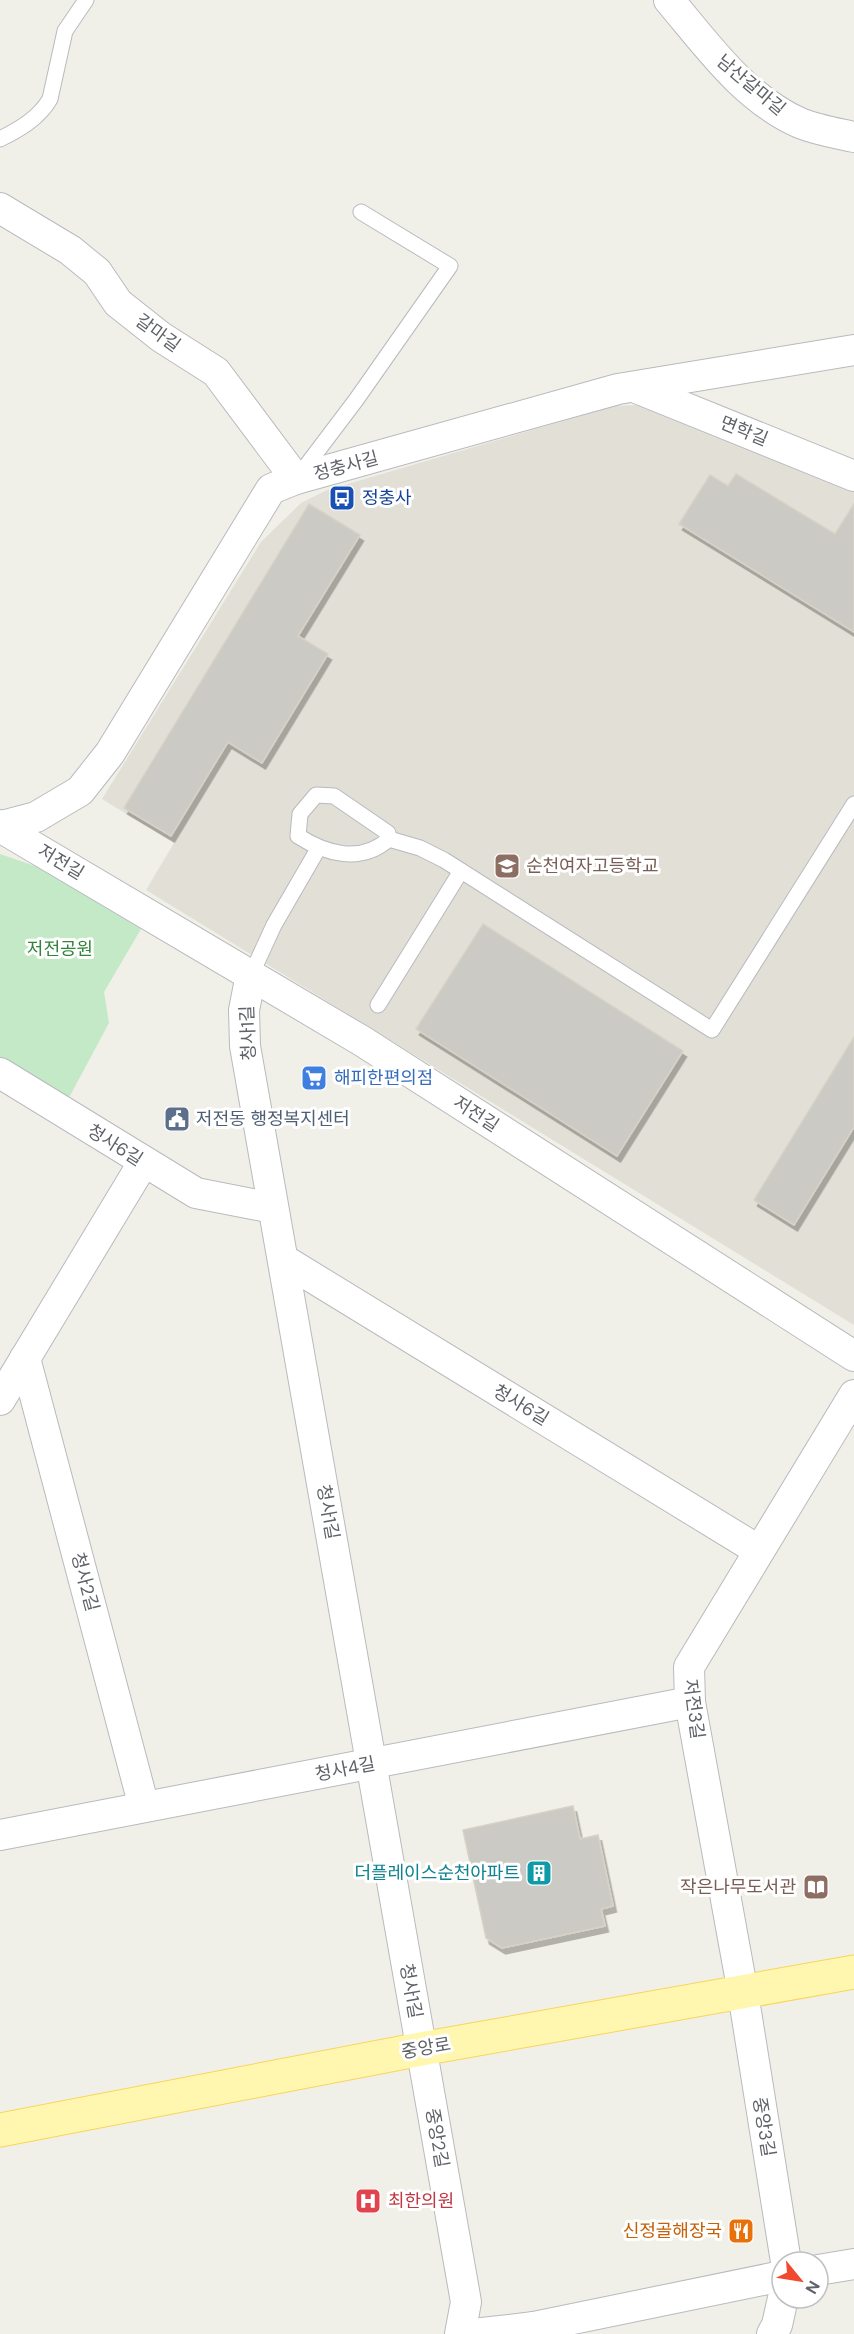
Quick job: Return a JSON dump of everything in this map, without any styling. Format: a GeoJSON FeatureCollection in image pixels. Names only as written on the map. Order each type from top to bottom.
{"type":"FeatureCollection","features":[{"type":"Feature","properties":{"kind":"main road","name":"중앙로"},"geometry":{"type":"LineString","coordinates":[[0,2130],[421,2049],[854,1972]]}},
{"type":"Feature","properties":{"kind":"street","name":"남산갈마길"},"geometry":{"type":"LineString","coordinates":[[669,0],[726,69],[780,112],[801,123],[854,137]]}},
{"type":"Feature","properties":{"kind":"street","name":"갈마길"},"geometry":{"type":"LineString","coordinates":[[0,208],[70,250],[97,272],[118,303],[161,337],[216,372],[296,479]]}},
{"type":"Feature","properties":{"kind":"street","name":"정충사길"},"geometry":{"type":"LineString","coordinates":[[1,826],[36,818],[80,791],[110,753],[272,489],[296,479],[633,387],[854,350]]}},
{"type":"Feature","properties":{"kind":"street","name":"면학길"},"geometry":{"type":"LineString","coordinates":[[633,387],[854,476]]}},
{"type":"Feature","properties":{"kind":"street","name":"저전길"},"geometry":{"type":"LineString","coordinates":[[1,826],[362,1041],[854,1356]]}},
{"type":"Feature","properties":{"kind":"street","name":"청사1길"},"geometry":{"type":"LineString","coordinates":[[252,975],[244,1010],[245,1046],[421,2049]]}},
{"type":"Feature","properties":{"kind":"street","name":"청사6길"},"geometry":{"type":"LineString","coordinates":[[0,1073],[143,1163],[196,1193],[273,1208]]}},
{"type":"Feature","properties":{"kind":"street"},"geometry":{"type":"LineString","coordinates":[[0,1400],[143,1163]]}},
{"type":"Feature","properties":{"kind":"street","name":"청사6길"},"geometry":{"type":"LineString","coordinates":[[284,1260],[758,1550]]}},
{"type":"Feature","properties":{"kind":"street","name":"청사2길"},"geometry":{"type":"LineString","coordinates":[[25,1358],[144,1807]]}},
{"type":"Feature","properties":{"kind":"street","name":"저전3길"},"geometry":{"type":"LineString","coordinates":[[743,1993],[690,1702],[688,1666],[854,1395]]}},
{"type":"Feature","properties":{"kind":"street","name":"청사4길"},"geometry":{"type":"LineString","coordinates":[[0,1834],[690,1702]]}},
{"type":"Feature","properties":{"kind":"street","name":"중앙3길"},"geometry":{"type":"LineString","coordinates":[[743,1993],[784,2250]]}},
{"type":"Feature","properties":{"kind":"street","name":"중앙2길"},"geometry":{"type":"LineString","coordinates":[[421,2049],[466,2302],[460,2334]]}},
{"type":"Feature","properties":{"kind":"street"},"geometry":{"type":"LineString","coordinates":[[830,2268],[854,2264]]}},
{"type":"Feature","properties":{"kind":"street"},"geometry":{"type":"LineString","coordinates":[[473,2334],[536,2331],[770,2279]]}},
{"type":"Feature","properties":{"kind":"street"},"geometry":{"type":"LineString","coordinates":[[772,2334],[780,2310]]}},
{"type":"Feature","properties":{"kind":"lane"},"geometry":{"type":"LineString","coordinates":[[0,140],[20,129],[44,108],[50,99],[65,31],[87,0]]}},
{"type":"Feature","properties":{"kind":"lane"},"geometry":{"type":"LineString","coordinates":[[296,479],[356,400],[450,266],[361,212]]}},
{"type":"Feature","properties":{"kind":"lane"},"geometry":{"type":"LineString","coordinates":[[316,795],[334,796],[388,832],[389,839],[382,846],[339,855],[318,849],[298,836],[300,814],[316,795]]}},
{"type":"Feature","properties":{"kind":"lane"},"geometry":{"type":"LineString","coordinates":[[389,839],[420,848],[461,871],[712,1030],[854,804]]}},
{"type":"Feature","properties":{"kind":"lane"},"geometry":{"type":"LineString","coordinates":[[252,975],[274,925],[318,849]]}},
{"type":"Feature","properties":{"kind":"lane"},"geometry":{"type":"LineString","coordinates":[[378,1005],[461,871]]}},
{"type":"Feature","properties":{"kind":"shaded area","name":"순천여자고등학교"},"geometry":{"type":"Polygon","coordinates":[[[636,405],[663,413],[854,491],[854,1325],[146,890],[174,843],[102,799],[261,542],[301,503],[327,490],[614,406],[636,405]]]}},
{"type":"Feature","properties":{"kind":"green space","name":"저전공원"},"geometry":{"type":"Polygon","coordinates":[[[0,854],[38,867],[141,929],[104,992],[109,1023],[65,1105],[0,1065],[0,854]]]}},
{"type":"Feature","properties":{"kind":"building"},"geometry":{"type":"Polygon","coordinates":[[[736,474],[835,534],[854,504],[854,632],[679,524],[710,475],[728,486],[736,474]]]}},
{"type":"Feature","properties":{"kind":"building"},"geometry":{"type":"Polygon","coordinates":[[[309,504],[360,535],[298,636],[328,654],[262,763],[228,742],[171,836],[124,808],[309,504]]]}},
{"type":"Feature","properties":{"kind":"building"},"geometry":{"type":"Polygon","coordinates":[[[483,924],[683,1051],[617,1156],[416,1029],[483,924]]]}},
{"type":"Feature","properties":{"kind":"building"},"geometry":{"type":"Polygon","coordinates":[[[854,1037],[854,1127],[794,1225],[754,1200],[854,1037]]]}},
{"type":"Feature","properties":{"kind":"building","name":"더플레이스순천아파트"},"geometry":{"type":"Polygon","coordinates":[[[573,1806],[580,1839],[598,1835],[613,1906],[601,1909],[605,1926],[502,1948],[486,1938],[463,1830],[573,1806]]]}},
{"type":"Feature","properties":{"kind":"place","name":"정충사"},"geometry":{"type":"Point","coordinates":[342,498]}},
{"type":"Feature","properties":{"kind":"place","name":"순천여자고등학교"},"geometry":{"type":"Point","coordinates":[507,866]}},
{"type":"Feature","properties":{"kind":"place","name":"해피한편의점"},"geometry":{"type":"Point","coordinates":[314,1078]}},
{"type":"Feature","properties":{"kind":"place","name":"저전동 행정복지센터"},"geometry":{"type":"Point","coordinates":[177,1119]}},
{"type":"Feature","properties":{"kind":"place","name":"더플레이스순천아파트"},"geometry":{"type":"Point","coordinates":[539,1873]}},
{"type":"Feature","properties":{"kind":"place","name":"작은나무도서관"},"geometry":{"type":"Point","coordinates":[816,1887]}},
{"type":"Feature","properties":{"kind":"place","name":"최한의원"},"geometry":{"type":"Point","coordinates":[368,2201]}},
{"type":"Feature","properties":{"kind":"place","name":"신정골해장국"},"geometry":{"type":"Point","coordinates":[741,2231]}}]}
